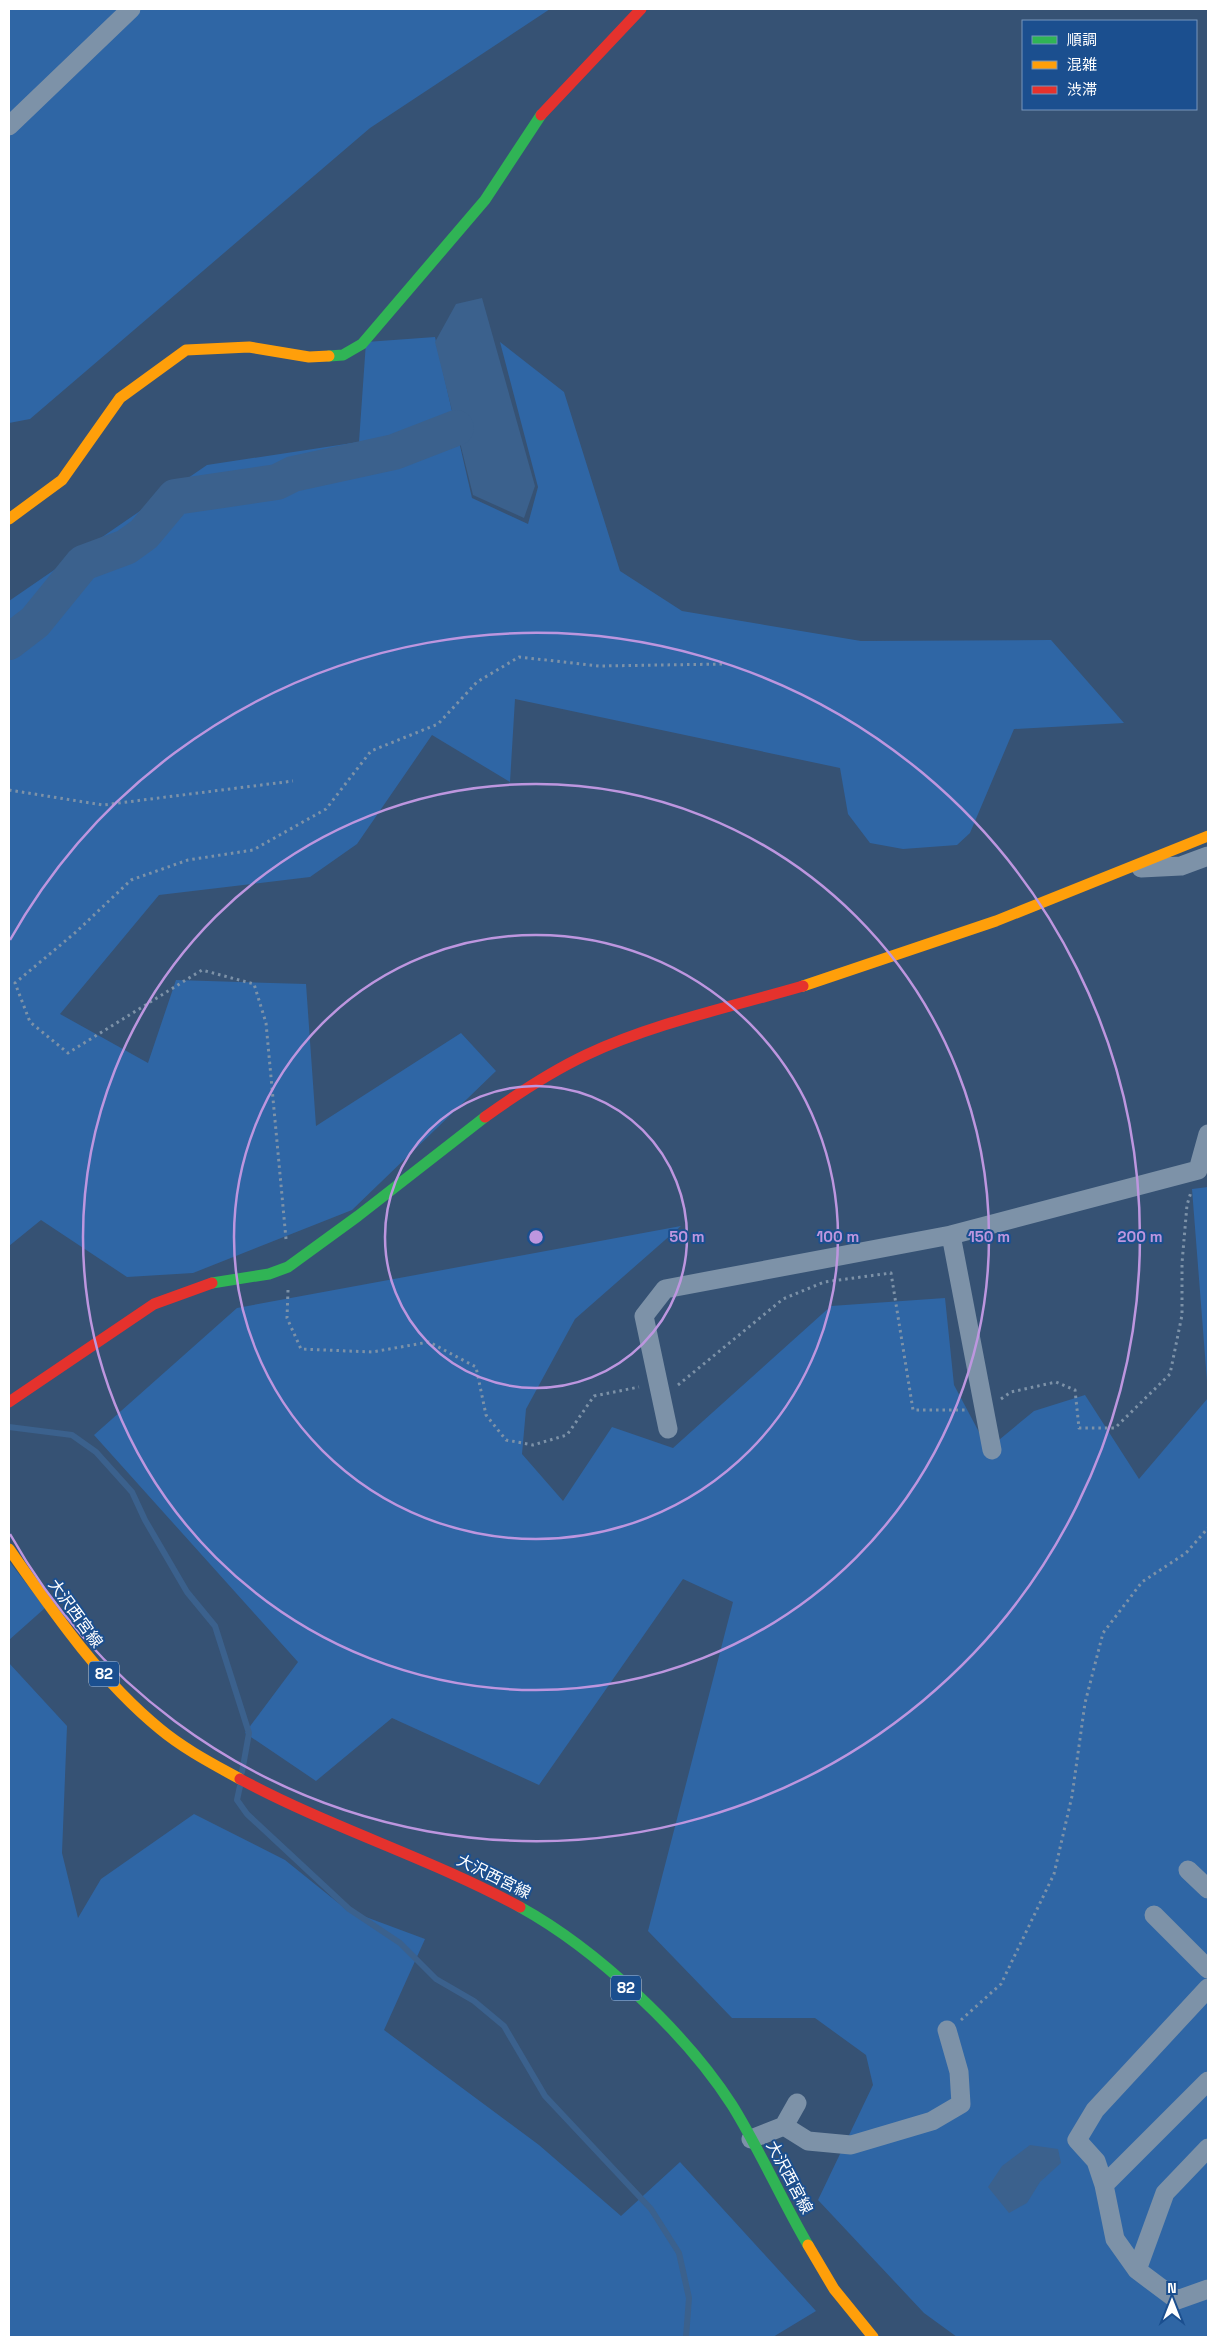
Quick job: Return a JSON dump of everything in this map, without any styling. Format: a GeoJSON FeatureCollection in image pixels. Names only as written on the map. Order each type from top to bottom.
{"type":"FeatureCollection","features":[{"type":"Feature","properties":{"kind":"street"},"geometry":{"type":"LineString","coordinates":[[9,126],[131,9]]}},
{"type":"Feature","properties":{"kind":"street"},"geometry":{"type":"LineString","coordinates":[[9,519],[62,480],[120,398],[186,350],[249,347],[309,357],[343,355],[362,344],[485,200],[543,113],[640,9]]}},
{"type":"Feature","properties":{"kind":"street"},"geometry":{"type":"LineString","coordinates":[[9,1402],[154,1304],[203,1285],[270,1274],[288,1267],[358,1216],[486,1116],[539,1080],[586,1055],[638,1034],[832,978],[969,930],[1208,836]]}},
{"type":"Feature","properties":{"kind":"street"},"geometry":{"type":"LineString","coordinates":[[1125,869],[1181,866],[1208,856]]}},
{"type":"Feature","properties":{"kind":"street"},"geometry":{"type":"LineString","coordinates":[[668,1429],[644,1316],[665,1289],[952,1236],[1198,1170],[1208,1134]]}},
{"type":"Feature","properties":{"kind":"street"},"geometry":{"type":"LineString","coordinates":[[952,1236],[992,1450]]}},
{"type":"Feature","properties":{"kind":"street","name":"大沢西宮線"},"geometry":{"type":"LineString","coordinates":[[9,1549],[85,1656],[155,1725],[187,1749],[251,1784],[498,1894],[556,1928],[587,1952],[674,2034],[713,2081],[743,2123],[793,2218],[845,2305],[873,2337]]}},
{"type":"Feature","properties":{"kind":"street"},"geometry":{"type":"LineString","coordinates":[[1188,1870],[1208,1889]]}},
{"type":"Feature","properties":{"kind":"street"},"geometry":{"type":"LineString","coordinates":[[1154,1915],[1208,1969]]}},
{"type":"Feature","properties":{"kind":"street"},"geometry":{"type":"LineString","coordinates":[[1208,1988],[1095,2110],[1076,2140],[1096,2161],[1104,2185],[1115,2240],[1137,2270],[1177,2300],[1208,2289]]}},
{"type":"Feature","properties":{"kind":"street"},"geometry":{"type":"LineString","coordinates":[[784,2126],[808,2141],[851,2145],[932,2121],[961,2104],[959,2072],[947,2030]]}},
{"type":"Feature","properties":{"kind":"street"},"geometry":{"type":"LineString","coordinates":[[1104,2185],[1208,2081]]}},
{"type":"Feature","properties":{"kind":"street"},"geometry":{"type":"LineString","coordinates":[[751,2139],[784,2126],[797,2103]]}},
{"type":"Feature","properties":{"kind":"street"},"geometry":{"type":"LineString","coordinates":[[1137,2270],[1166,2193],[1208,2148]]}},
{"type":"Feature","properties":{"kind":"path"},"geometry":{"type":"LineString","coordinates":[[645,1390],[638,1386],[594,1396],[567,1435],[533,1445],[506,1440],[486,1415],[476,1367],[429,1342],[372,1352],[301,1349],[287,1318],[288,1267],[282,1180],[266,1023],[254,984],[202,970],[68,1053],[30,1022],[15,983],[76,932],[131,880],[188,860],[253,850],[326,809],[371,751],[438,724],[477,682],[518,657],[599,666],[725,664]]}},
{"type":"Feature","properties":{"kind":"path"},"geometry":{"type":"LineString","coordinates":[[9,790],[103,806],[293,781]]}},
{"type":"Feature","properties":{"kind":"path"},"geometry":{"type":"LineString","coordinates":[[996,1403],[1011,1392],[1056,1382],[1075,1390],[1079,1428],[1116,1428],[1153,1388],[1170,1374],[1182,1315],[1182,1263],[1187,1205],[1198,1170]]}},
{"type":"Feature","properties":{"kind":"path"},"geometry":{"type":"LineString","coordinates":[[672,1389],[783,1299],[824,1282],[891,1273],[913,1410],[969,1410]]}},
{"type":"Feature","properties":{"kind":"path"},"geometry":{"type":"LineString","coordinates":[[947,2030],[1001,1984],[1054,1874],[1072,1796],[1085,1703],[1103,1633],[1142,1582],[1186,1553],[1208,1528]]}},
{"type":"Feature","properties":{"kind":"shaded area"},"geometry":{"type":"Polygon","coordinates":[[[9,9],[550,9],[370,128],[30,419],[9,423],[9,9]]]}},
{"type":"Feature","properties":{"kind":"shaded area"},"geometry":{"type":"Polygon","coordinates":[[[482,298],[535,486],[524,518],[473,495],[435,342],[456,304],[482,298]]]}},
{"type":"Feature","properties":{"kind":"shaded area"},"geometry":{"type":"Polygon","coordinates":[[[435,337],[472,498],[528,524],[538,487],[500,342],[564,392],[620,571],[682,611],[861,641],[1051,640],[1124,723],[1014,729],[970,833],[957,845],[903,849],[870,843],[848,814],[840,768],[515,699],[510,782],[432,735],[357,844],[310,877],[159,895],[60,1014],[148,1063],[176,980],[306,984],[316,1126],[461,1033],[496,1071],[352,1210],[193,1273],[127,1277],[41,1220],[9,1246],[9,601],[207,465],[359,442],[366,342],[435,337]]]}},
{"type":"Feature","properties":{"kind":"shaded area"},"geometry":{"type":"Polygon","coordinates":[[[1208,1187],[1208,1394],[1192,1189],[1208,1187]]]}},
{"type":"Feature","properties":{"kind":"shaded area"},"geometry":{"type":"Polygon","coordinates":[[[681,1226],[575,1319],[526,1409],[522,1454],[563,1501],[612,1427],[673,1448],[831,1306],[945,1298],[954,1385],[988,1449],[1034,1411],[1085,1395],[1139,1479],[1208,1398],[1208,2337],[957,2337],[924,2313],[818,2200],[873,2085],[866,2055],[815,2018],[732,2018],[648,1931],[733,1602],[683,1579],[539,1785],[392,1718],[316,1781],[245,1733],[298,1662],[94,1435],[237,1308],[681,1226]]]}},
{"type":"Feature","properties":{"kind":"shaded area"},"geometry":{"type":"Polygon","coordinates":[[[9,1561],[45,1608],[9,1640],[9,1561]]]}},
{"type":"Feature","properties":{"kind":"shaded area"},"geometry":{"type":"Polygon","coordinates":[[[9,1663],[67,1726],[62,1853],[78,1918],[101,1879],[194,1814],[285,1860],[347,1910],[425,1939],[384,2030],[539,2145],[621,2216],[680,2162],[816,2311],[773,2337],[9,2337],[9,1663]]]}},
{"type":"Feature","properties":{"kind":"shaded area"},"geometry":{"type":"Polygon","coordinates":[[[1030,2145],[1058,2149],[1061,2163],[1040,2182],[1027,2203],[1009,2213],[988,2187],[1002,2166],[1030,2145]]]}},
{"type":"Feature","properties":{"kind":"waterway"},"geometry":{"type":"LineString","coordinates":[[9,642],[35,622],[83,563],[126,547],[144,534],[175,497],[277,482],[293,474],[394,452],[456,428]]}},
{"type":"Feature","properties":{"kind":"waterway"},"geometry":{"type":"LineString","coordinates":[[9,1427],[72,1435],[96,1452],[132,1492],[145,1520],[187,1592],[215,1626],[249,1733],[242,1772]]}},
{"type":"Feature","properties":{"kind":"waterway"},"geometry":{"type":"LineString","coordinates":[[240,1786],[237,1800],[247,1814],[349,1909],[400,1943],[436,1979],[474,2001],[504,2026],[545,2096],[651,2209],[679,2253],[689,2298],[686,2337]]}},
{"type":"Feature","properties":{"kind":"traffic: fast"},"geometry":{"type":"LineString","coordinates":[[329,356],[343,355],[362,344],[485,200],[541,115]]}},
{"type":"Feature","properties":{"kind":"traffic: fast"},"geometry":{"type":"LineString","coordinates":[[212,1283],[269,1274],[288,1267],[358,1216],[485,1117]]}},
{"type":"Feature","properties":{"kind":"traffic: fast"},"geometry":{"type":"LineString","coordinates":[[520,1907],[579,1945],[608,1969],[637,1994],[690,2049],[713,2077],[732,2105],[808,2245]]}},
{"type":"Feature","properties":{"kind":"traffic: slow"},"geometry":{"type":"LineString","coordinates":[[9,519],[62,480],[120,398],[186,350],[249,347],[309,357],[329,356]]}},
{"type":"Feature","properties":{"kind":"traffic: slow"},"geometry":{"type":"LineString","coordinates":[[803,986],[996,921],[1208,836]]}},
{"type":"Feature","properties":{"kind":"traffic: slow"},"geometry":{"type":"LineString","coordinates":[[9,1549],[78,1644],[138,1710],[179,1743],[240,1779]]}},
{"type":"Feature","properties":{"kind":"traffic: slow"},"geometry":{"type":"LineString","coordinates":[[808,2245],[834,2289],[873,2337]]}},
{"type":"Feature","properties":{"kind":"traffic: jam"},"geometry":{"type":"LineString","coordinates":[[541,115],[641,9]]}},
{"type":"Feature","properties":{"kind":"traffic: jam"},"geometry":{"type":"LineString","coordinates":[[485,1117],[547,1076],[586,1055],[612,1044],[693,1016],[803,986]]}},
{"type":"Feature","properties":{"kind":"traffic: jam"},"geometry":{"type":"LineString","coordinates":[[9,1402],[154,1304],[212,1283]]}},
{"type":"Feature","properties":{"kind":"traffic: jam"},"geometry":{"type":"LineString","coordinates":[[240,1779],[274,1797],[451,1873],[520,1907]]}}]}
